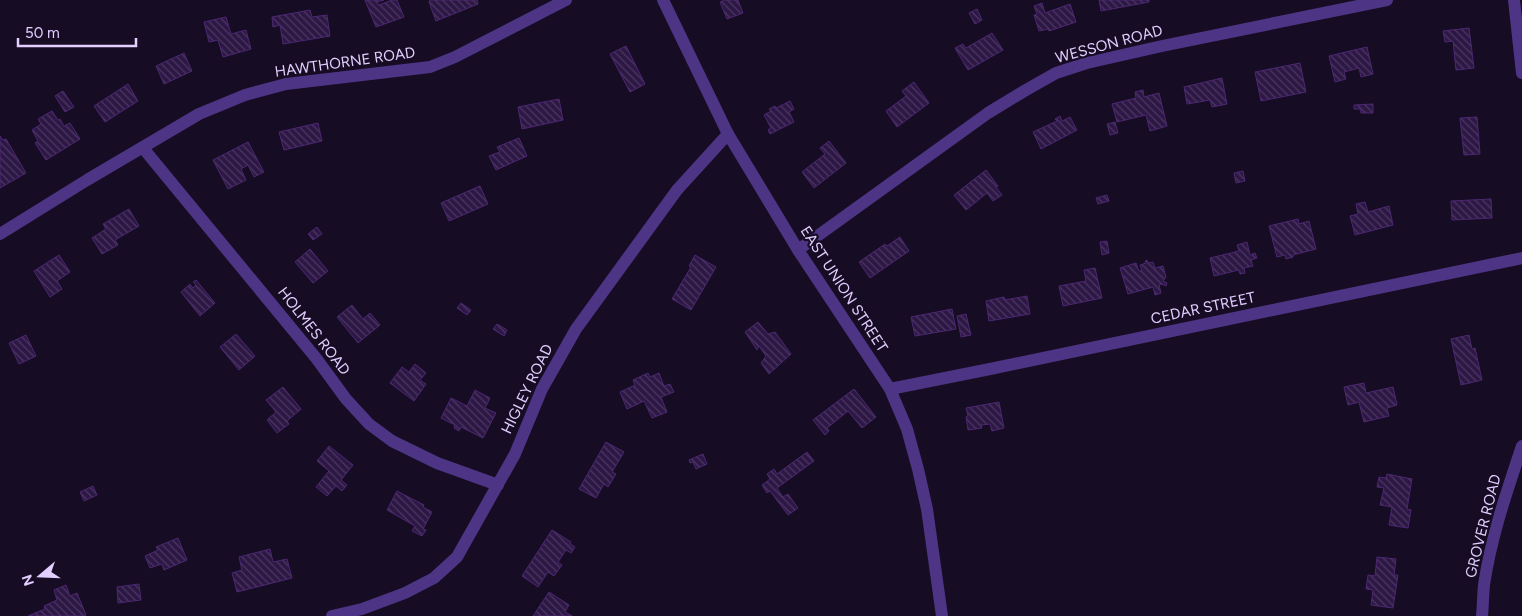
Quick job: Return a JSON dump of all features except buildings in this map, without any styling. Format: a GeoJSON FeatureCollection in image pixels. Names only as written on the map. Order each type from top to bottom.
{"type":"FeatureCollection","features":[{"type":"Feature","properties":{"kind":"street","name":"HAWTHORNE ROAD"},"geometry":{"type":"LineString","coordinates":[[0,234],[199,114],[245,95],[286,84],[430,67],[455,57],[566,0]]}},
{"type":"Feature","properties":{"kind":"street","name":"EAST UNION STREET"},"geometry":{"type":"LineString","coordinates":[[663,0],[728,134],[798,250],[890,389],[906,429],[918,469],[927,509],[942,616]]}},
{"type":"Feature","properties":{"kind":"street","name":"WESSON ROAD"},"geometry":{"type":"LineString","coordinates":[[798,250],[988,113],[1056,73],[1087,63],[1162,46],[1387,0]]}},
{"type":"Feature","properties":{"kind":"street"},"geometry":{"type":"LineString","coordinates":[[1514,0],[1522,73]]}},
{"type":"Feature","properties":{"kind":"street","name":"HIGLEY ROAD"},"geometry":{"type":"LineString","coordinates":[[332,616],[362,609],[406,592],[434,578],[457,557],[515,454],[542,389],[576,329],[677,190],[728,134]]}},
{"type":"Feature","properties":{"kind":"street","name":"HOLMES ROAD"},"geometry":{"type":"LineString","coordinates":[[143,148],[316,358],[346,399],[369,424],[392,441],[438,464],[498,484]]}},
{"type":"Feature","properties":{"kind":"street","name":"CEDAR STREET"},"geometry":{"type":"LineString","coordinates":[[890,389],[990,370],[1522,258]]}},
{"type":"Feature","properties":{"kind":"street","name":"GROVER ROAD"},"geometry":{"type":"LineString","coordinates":[[1482,616],[1484,586],[1490,555],[1502,505],[1522,446]]}}]}
